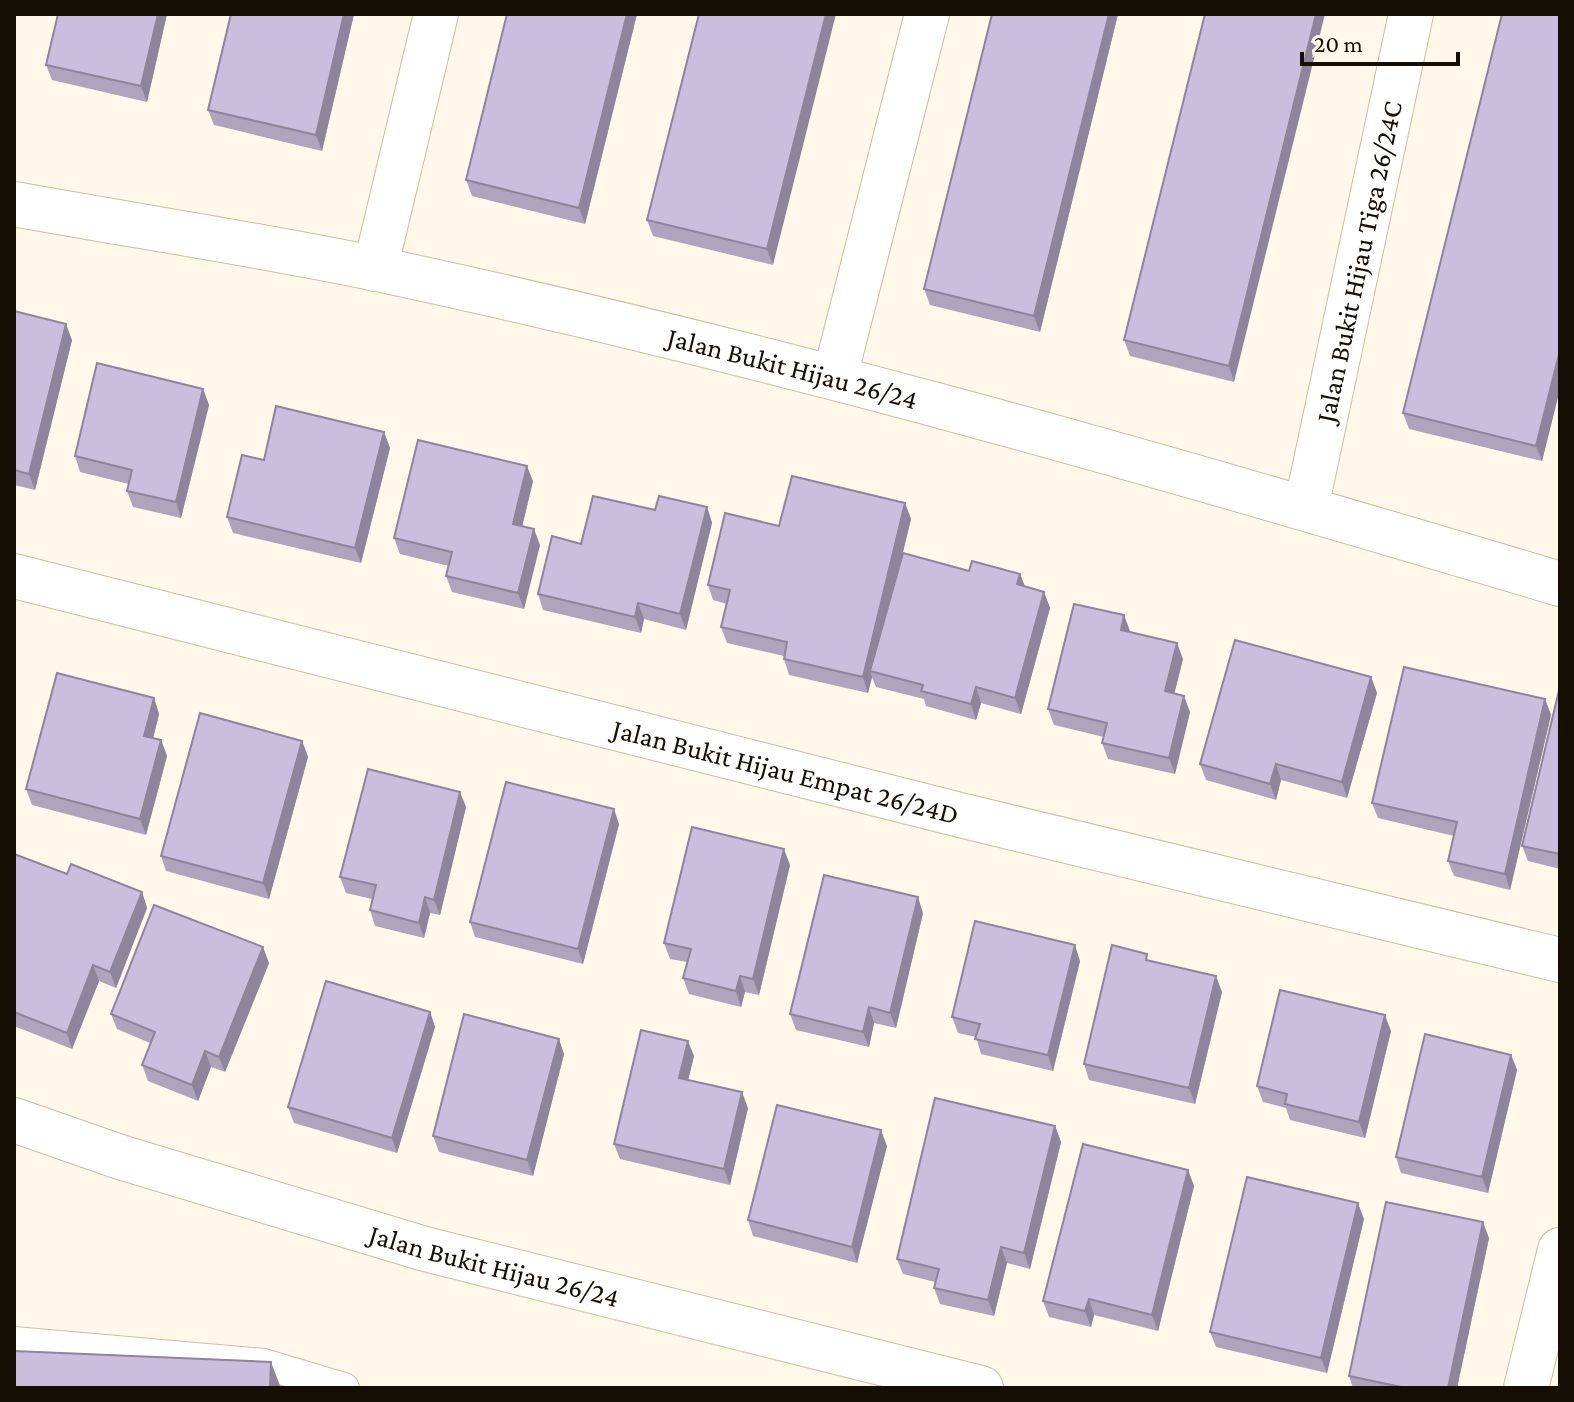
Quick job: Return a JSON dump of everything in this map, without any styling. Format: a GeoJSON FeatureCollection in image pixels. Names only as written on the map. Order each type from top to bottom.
{"type":"FeatureCollection","features":[{"type":"Feature","properties":{"kind":"street"},"geometry":{"type":"LineString","coordinates":[[375,269],[436,14]]}},
{"type":"Feature","properties":{"kind":"street"},"geometry":{"type":"LineString","coordinates":[[835,376],[927,14]]}},
{"type":"Feature","properties":{"kind":"street","name":"Jalan Bukit Hijau Tiga 26/24C"},"geometry":{"type":"LineString","coordinates":[[1306,508],[1411,14]]}},
{"type":"Feature","properties":{"kind":"street","name":"Jalan Bukit Hijau 26/24"},"geometry":{"type":"LineString","coordinates":[[14,204],[375,269],[835,376],[1306,508],[1560,584]]}},
{"type":"Feature","properties":{"kind":"street","name":"Jalan Bukit Hijau Empat 26/24D"},"geometry":{"type":"LineString","coordinates":[[14,576],[945,811],[1560,960]]}},
{"type":"Feature","properties":{"kind":"street","name":"Jalan Bukit Hijau 26/24"},"geometry":{"type":"LineString","coordinates":[[14,1120],[120,1157],[425,1249],[981,1388]]}},
{"type":"Feature","properties":{"kind":"street"},"geometry":{"type":"LineString","coordinates":[[1526,1388],[1560,1250]]}},
{"type":"Feature","properties":{"kind":"lane"},"geometry":{"type":"LineString","coordinates":[[14,1342],[264,1364],[344,1388]]}},
{"type":"Feature","properties":{"kind":"building"},"geometry":{"type":"Polygon","coordinates":[[[58,14],[158,14],[141,86],[46,65],[58,14]]]}},
{"type":"Feature","properties":{"kind":"building"},"geometry":{"type":"Polygon","coordinates":[[[231,14],[344,14],[316,135],[208,110],[231,14]]]}},
{"type":"Feature","properties":{"kind":"building"},"geometry":{"type":"Polygon","coordinates":[[[507,14],[627,14],[579,208],[466,180],[507,14]]]}},
{"type":"Feature","properties":{"kind":"building"},"geometry":{"type":"Polygon","coordinates":[[[699,14],[826,14],[767,249],[647,220],[699,14]]]}},
{"type":"Feature","properties":{"kind":"building"},"geometry":{"type":"Polygon","coordinates":[[[992,14],[1109,14],[1034,316],[924,289],[992,14]]]}},
{"type":"Feature","properties":{"kind":"building"},"geometry":{"type":"Polygon","coordinates":[[[1205,14],[1316,14],[1229,366],[1124,340],[1205,14]]]}},
{"type":"Feature","properties":{"kind":"building"},"geometry":{"type":"Polygon","coordinates":[[[1502,14],[1560,14],[1560,350],[1536,446],[1403,413],[1502,14]]]}},
{"type":"Feature","properties":{"kind":"building"},"geometry":{"type":"Polygon","coordinates":[[[14,311],[66,324],[29,474],[14,470],[14,311]]]}},
{"type":"Feature","properties":{"kind":"building"},"geometry":{"type":"Polygon","coordinates":[[[97,363],[203,389],[176,502],[127,491],[132,470],[75,456],[97,363]]]}},
{"type":"Feature","properties":{"kind":"building"},"geometry":{"type":"Polygon","coordinates":[[[276,406],[384,432],[355,548],[227,517],[242,455],[264,460],[276,406]]]}},
{"type":"Feature","properties":{"kind":"building"},"geometry":{"type":"Polygon","coordinates":[[[418,440],[527,466],[513,524],[534,529],[518,593],[446,576],[452,552],[394,538],[418,440]]]}},
{"type":"Feature","properties":{"kind":"building"},"geometry":{"type":"Polygon","coordinates":[[[792,476],[905,503],[863,677],[784,659],[787,642],[721,627],[730,590],[708,585],[725,513],[779,526],[792,476]]]}},
{"type":"Feature","properties":{"kind":"building"},"geometry":{"type":"Polygon","coordinates":[[[593,496],[655,510],[659,496],[707,507],[680,614],[638,603],[635,617],[538,594],[552,536],[581,544],[593,496]]]}},
{"type":"Feature","properties":{"kind":"building"},"geometry":{"type":"Polygon","coordinates":[[[903,553],[969,571],[972,561],[1020,574],[1017,584],[1044,592],[1015,698],[976,687],[971,704],[921,691],[923,685],[870,671],[903,553]]]}},
{"type":"Feature","properties":{"kind":"building"},"geometry":{"type":"Polygon","coordinates":[[[1074,604],[1124,615],[1121,630],[1177,643],[1165,691],[1184,696],[1169,758],[1102,743],[1107,723],[1048,709],[1074,604]]]}},
{"type":"Feature","properties":{"kind":"building"},"geometry":{"type":"Polygon","coordinates":[[[1235,640],[1371,677],[1342,782],[1276,764],[1270,784],[1200,764],[1235,640]]]}},
{"type":"Feature","properties":{"kind":"building"},"geometry":{"type":"Polygon","coordinates":[[[1404,667],[1545,699],[1505,874],[1448,861],[1457,822],[1372,803],[1404,667]]]}},
{"type":"Feature","properties":{"kind":"building"},"geometry":{"type":"Polygon","coordinates":[[[57,673],[154,698],[144,736],[161,740],[140,819],[26,789],[57,673]]]}},
{"type":"Feature","properties":{"kind":"building"},"geometry":{"type":"Polygon","coordinates":[[[1560,686],[1560,854],[1522,846],[1560,686]]]}},
{"type":"Feature","properties":{"kind":"building"},"geometry":{"type":"Polygon","coordinates":[[[200,713],[302,741],[263,883],[161,856],[200,713]]]}},
{"type":"Feature","properties":{"kind":"building"},"geometry":{"type":"Polygon","coordinates":[[[368,769],[460,792],[434,900],[425,897],[419,923],[370,910],[376,885],[340,877],[368,769]]]}},
{"type":"Feature","properties":{"kind":"building"},"geometry":{"type":"Polygon","coordinates":[[[506,782],[614,809],[578,949],[470,922],[506,782]]]}},
{"type":"Feature","properties":{"kind":"building"},"geometry":{"type":"Polygon","coordinates":[[[692,827],[784,849],[753,979],[740,976],[736,991],[683,978],[691,949],[664,943],[692,827]]]}},
{"type":"Feature","properties":{"kind":"building"},"geometry":{"type":"Polygon","coordinates":[[[14,854],[67,874],[71,864],[142,892],[110,972],[93,965],[67,1033],[14,1012],[14,854]]]}},
{"type":"Feature","properties":{"kind":"building"},"geometry":{"type":"Polygon","coordinates":[[[824,875],[918,897],[890,1013],[869,1007],[863,1032],[790,1014],[824,875]]]}},
{"type":"Feature","properties":{"kind":"building"},"geometry":{"type":"Polygon","coordinates":[[[154,905],[263,947],[219,1057],[205,1051],[192,1085],[142,1065],[155,1032],[111,1014],[154,905]]]}},
{"type":"Feature","properties":{"kind":"building"},"geometry":{"type":"Polygon","coordinates":[[[975,921],[1075,945],[1048,1055],[975,1039],[980,1024],[952,1017],[975,921]]]}},
{"type":"Feature","properties":{"kind":"building"},"geometry":{"type":"Polygon","coordinates":[[[1112,945],[1147,954],[1146,960],[1216,976],[1189,1088],[1084,1064],[1112,945]]]}},
{"type":"Feature","properties":{"kind":"building"},"geometry":{"type":"Polygon","coordinates":[[[326,981],[430,1012],[392,1138],[288,1107],[326,981]]]}},
{"type":"Feature","properties":{"kind":"building"},"geometry":{"type":"Polygon","coordinates":[[[1280,990],[1385,1015],[1359,1122],[1285,1104],[1287,1094],[1257,1086],[1280,990]]]}},
{"type":"Feature","properties":{"kind":"building"},"geometry":{"type":"Polygon","coordinates":[[[464,1014],[559,1039],[527,1160],[433,1136],[464,1014]]]}},
{"type":"Feature","properties":{"kind":"building"},"geometry":{"type":"Polygon","coordinates":[[[641,1030],[688,1041],[679,1078],[742,1092],[724,1169],[614,1144],[641,1030]]]}},
{"type":"Feature","properties":{"kind":"building"},"geometry":{"type":"Polygon","coordinates":[[[1425,1034],[1511,1055],[1482,1177],[1396,1157],[1425,1034]]]}},
{"type":"Feature","properties":{"kind":"building"},"geometry":{"type":"Polygon","coordinates":[[[935,1098],[1055,1126],[1024,1253],[1001,1247],[988,1300],[934,1288],[939,1269],[897,1259],[935,1098]]]}},
{"type":"Feature","properties":{"kind":"building"},"geometry":{"type":"Polygon","coordinates":[[[777,1105],[881,1130],[852,1247],[748,1220],[777,1105]]]}},
{"type":"Feature","properties":{"kind":"building"},"geometry":{"type":"Polygon","coordinates":[[[1083,1144],[1188,1170],[1152,1315],[1089,1299],[1085,1311],[1043,1301],[1083,1144]]]}},
{"type":"Feature","properties":{"kind":"building"},"geometry":{"type":"Polygon","coordinates":[[[1247,1177],[1358,1203],[1321,1358],[1210,1332],[1247,1177]]]}},
{"type":"Feature","properties":{"kind":"building"},"geometry":{"type":"Polygon","coordinates":[[[1386,1202],[1483,1222],[1448,1388],[1406,1388],[1349,1376],[1386,1202]]]}},
{"type":"Feature","properties":{"kind":"building"},"geometry":{"type":"Polygon","coordinates":[[[14,1351],[271,1362],[270,1388],[14,1388],[14,1351]]]}}]}
